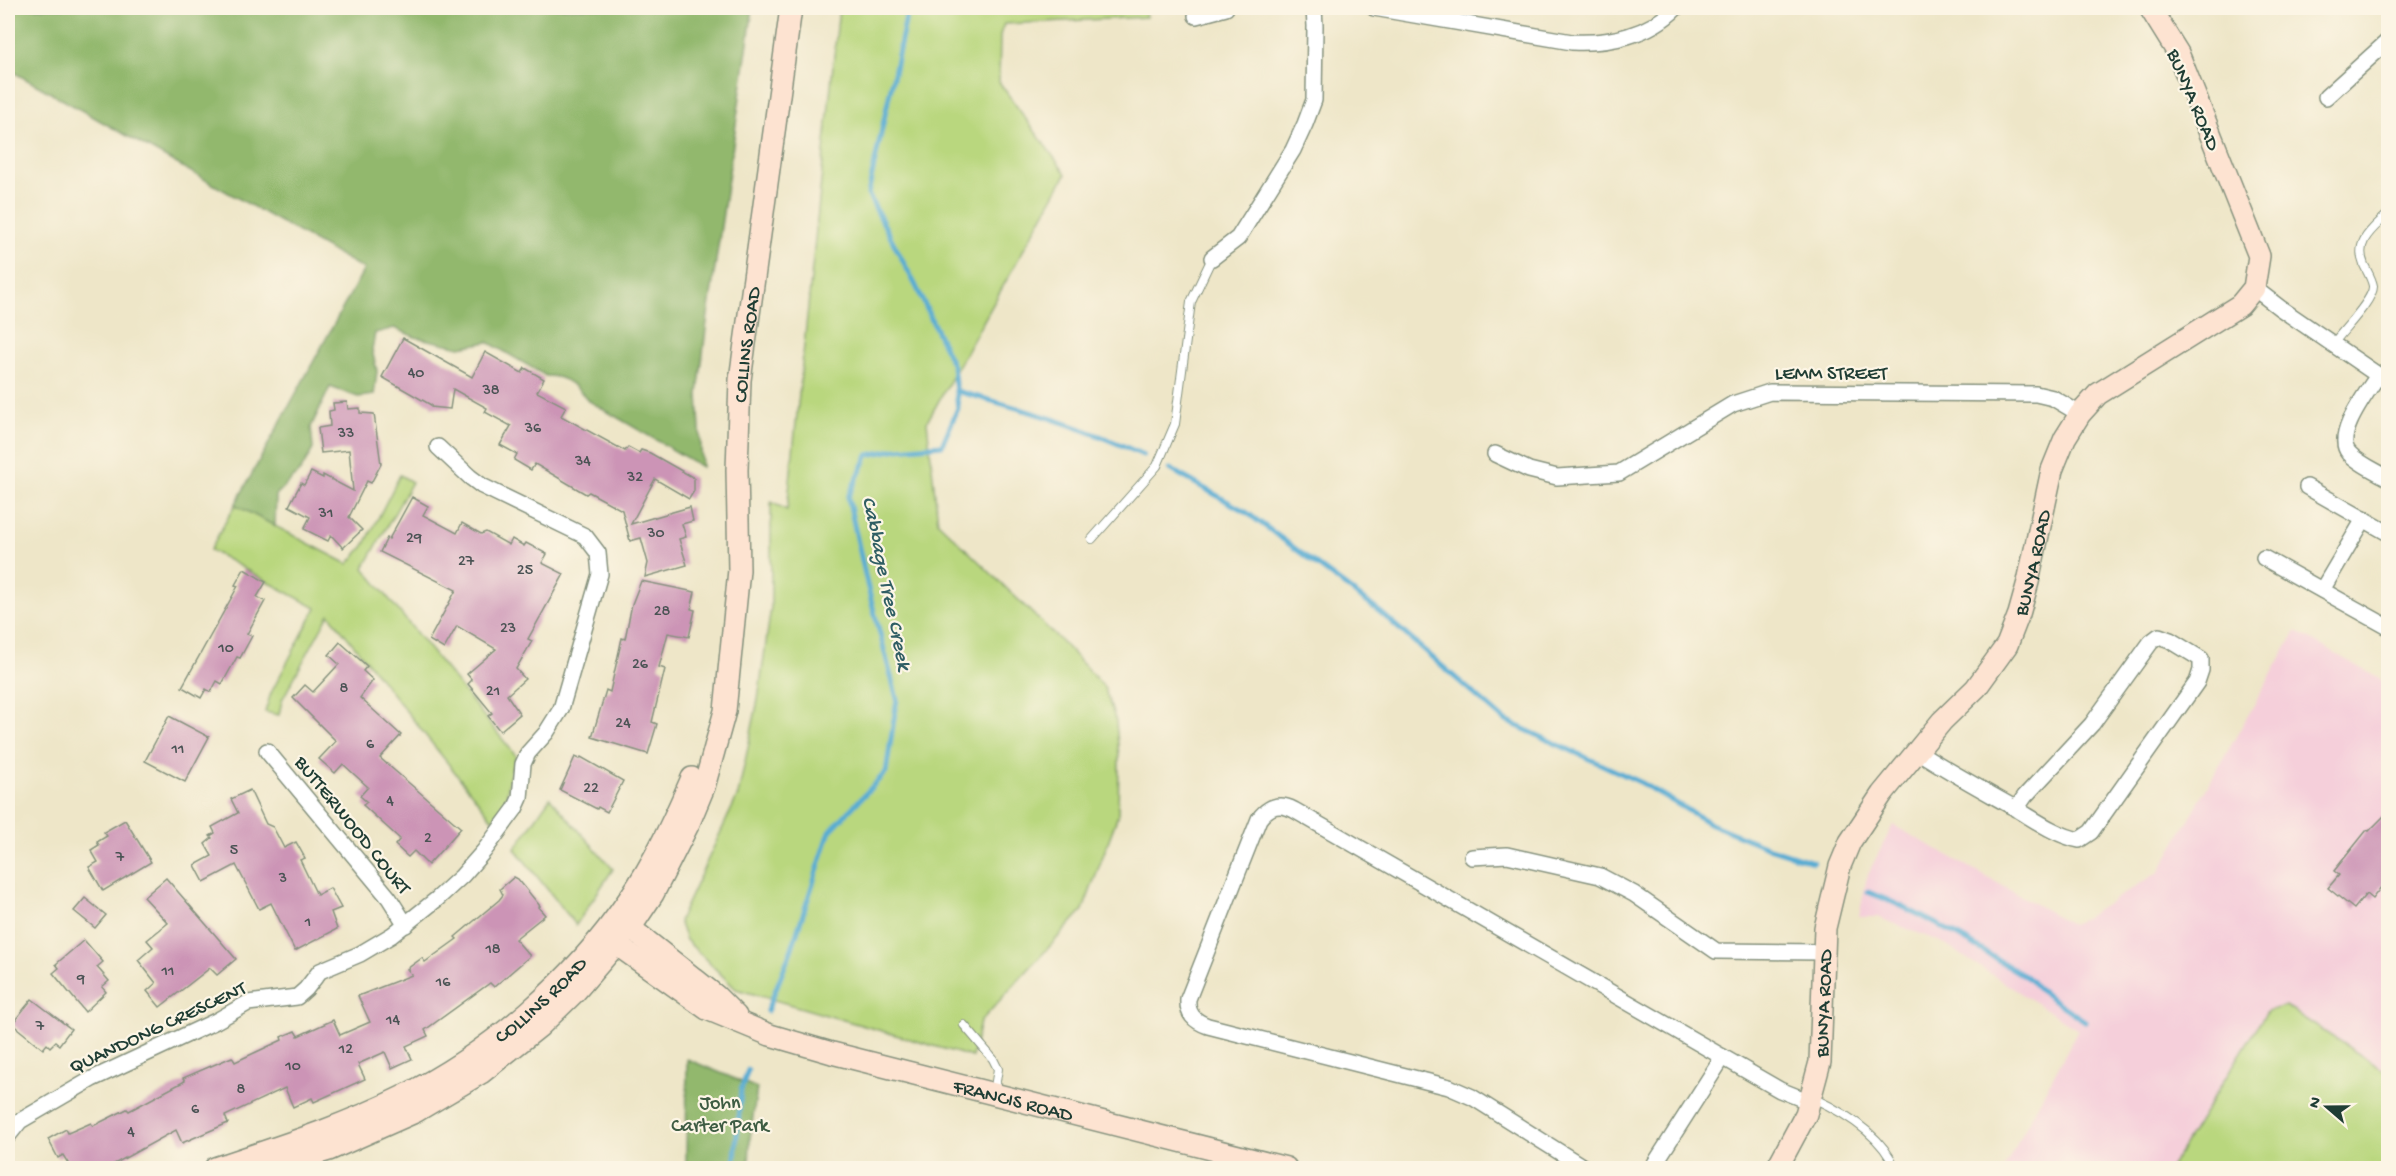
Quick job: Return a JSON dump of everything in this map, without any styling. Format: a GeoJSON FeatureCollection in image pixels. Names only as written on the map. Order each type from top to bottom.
{"type":"FeatureCollection","features":[{"type":"Feature","properties":{"kind":"street","name":"COLLINS ROAD"},"geometry":{"type":"LineString","coordinates":[[269,1168],[329,1150],[415,1112],[448,1094],[498,1060],[540,1026],[575,992],[623,922],[641,880],[677,812],[726,683],[740,570],[737,460],[740,380],[791,8]]}},
{"type":"Feature","properties":{"kind":"street"},"geometry":{"type":"LineString","coordinates":[[1196,16],[1226,8]]}},
{"type":"Feature","properties":{"kind":"street"},"geometry":{"type":"LineString","coordinates":[[1212,258],[1238,238],[1293,150],[1305,124],[1314,100],[1314,8]]}},
{"type":"Feature","properties":{"kind":"street"},"geometry":{"type":"LineString","coordinates":[[1374,8],[1419,11],[1572,42],[1595,43],[1612,41],[1646,29],[1676,8]]}},
{"type":"Feature","properties":{"kind":"street","name":"BUNYA ROAD"},"geometry":{"type":"LineString","coordinates":[[1777,1168],[1811,1100],[1820,1062],[1825,928],[1834,887],[1850,842],[1882,794],[1942,721],[1976,688],[2007,645],[2019,615],[2028,582],[2052,470],[2065,438],[2080,414],[2098,394],[2240,305],[2254,288],[2259,256],[2178,53],[2150,8]]}},
{"type":"Feature","properties":{"kind":"street"},"geometry":{"type":"LineString","coordinates":[[2326,97],[2388,41]]}},
{"type":"Feature","properties":{"kind":"street"},"geometry":{"type":"LineString","coordinates":[[2254,288],[2383,378],[2346,429],[2344,441],[2347,452],[2388,478]]}},
{"type":"Feature","properties":{"kind":"street","name":"LEMM STREET"},"geometry":{"type":"LineString","coordinates":[[1495,454],[1530,470],[1557,477],[1619,473],[1733,404],[1770,392],[2036,394],[2053,398],[2080,414]]}},
{"type":"Feature","properties":{"kind":"street","name":"QUANDONG CRESCENT"},"geometry":{"type":"LineString","coordinates":[[8,1136],[20,1121],[92,1079],[216,1021],[248,1003],[297,997],[306,990],[320,971],[360,954],[406,925],[462,876],[484,852],[515,809],[520,798],[523,764],[528,753],[546,733],[561,709],[600,574],[598,553],[585,536],[482,486],[438,447]]}},
{"type":"Feature","properties":{"kind":"street"},"geometry":{"type":"LineString","coordinates":[[2307,486],[2388,533]]}},
{"type":"Feature","properties":{"kind":"street"},"geometry":{"type":"LineString","coordinates":[[2322,590],[2364,519]]}},
{"type":"Feature","properties":{"kind":"street"},"geometry":{"type":"LineString","coordinates":[[2264,558],[2388,627]]}},
{"type":"Feature","properties":{"kind":"street"},"geometry":{"type":"LineString","coordinates":[[1917,751],[2016,809],[2066,837],[2079,840],[2091,832],[2197,682],[2201,670],[2201,659],[2159,636],[2151,642],[2092,723],[2025,796],[2016,809]]}},
{"type":"Feature","properties":{"kind":"street","name":"BUTTERWOOD COURT"},"geometry":{"type":"LineString","coordinates":[[267,751],[389,898],[406,925]]}},
{"type":"Feature","properties":{"kind":"street"},"geometry":{"type":"LineString","coordinates":[[1585,1168],[1472,1097],[1449,1087],[1208,1026],[1193,1018],[1188,1007],[1188,999],[1259,819],[1266,810],[1278,806],[1294,810],[1780,1090],[1811,1100]]}},
{"type":"Feature","properties":{"kind":"street"},"geometry":{"type":"LineString","coordinates":[[1472,857],[1507,855],[1600,876],[1634,894],[1716,951],[1824,952]]}},
{"type":"Feature","properties":{"kind":"street","name":"FRANCIS ROAD"},"geometry":{"type":"LineString","coordinates":[[623,922],[716,996],[743,1022]]}},
{"type":"Feature","properties":{"kind":"street","name":"COLLINS ROAD"},"geometry":{"type":"LineString","coordinates":[[215,1168],[338,1126],[402,1097],[459,1065],[518,1021],[609,940]]}},
{"type":"Feature","properties":{"kind":"street","name":"FRANCIS ROAD"},"geometry":{"type":"LineString","coordinates":[[609,940],[707,1009],[792,1042],[1286,1168]]}},
{"type":"Feature","properties":{"kind":"street"},"geometry":{"type":"LineString","coordinates":[[1652,1168],[1723,1057]]}},
{"type":"Feature","properties":{"kind":"lane"},"geometry":{"type":"LineString","coordinates":[[2332,344],[2369,299],[2373,287],[2362,261],[2361,244],[2388,214]]}},
{"type":"Feature","properties":{"kind":"lane"},"geometry":{"type":"LineString","coordinates":[[1092,539],[1157,466],[1175,424],[1191,302],[1212,258]]}},
{"type":"Feature","properties":{"kind":"lane"},"geometry":{"type":"LineString","coordinates":[[964,1025],[993,1059],[998,1069],[994,1095]]}},
{"type":"Feature","properties":{"kind":"lane"},"geometry":{"type":"LineString","coordinates":[[1811,1100],[1829,1106],[1862,1128],[1877,1142],[1895,1168]]}},
{"type":"Feature","properties":{"kind":"shaded area"},"geometry":{"type":"Polygon","coordinates":[[[2296,631],[2388,684],[2388,1168],[2004,1168],[2078,1030],[1941,942],[1877,917],[1859,917],[1867,876],[1893,825],[2073,925],[2159,872],[2296,631]]]}},
{"type":"Feature","properties":{"kind":"green space"},"geometry":{"type":"Polygon","coordinates":[[[8,8],[753,8],[698,394],[702,467],[589,401],[565,380],[546,376],[488,342],[460,347],[415,337],[394,328],[375,333],[372,350],[377,371],[374,395],[358,397],[330,387],[311,427],[313,449],[301,470],[276,495],[275,526],[235,505],[364,269],[8,69],[8,8]]]}},
{"type":"Feature","properties":{"kind":"green space"},"geometry":{"type":"Polygon","coordinates":[[[839,8],[1009,8],[1008,11],[1145,8],[1146,17],[1004,24],[1000,35],[999,82],[1066,174],[927,422],[938,522],[1067,647],[1104,687],[1116,722],[1119,757],[1118,815],[1083,910],[980,1022],[972,1057],[736,989],[686,940],[679,921],[738,795],[758,700],[771,607],[771,502],[787,510],[839,8]]]}},
{"type":"Feature","properties":{"kind":"green space"},"geometry":{"type":"Polygon","coordinates":[[[400,475],[412,482],[364,568],[516,756],[510,774],[506,801],[493,820],[329,614],[282,700],[279,715],[265,712],[271,693],[316,608],[210,550],[235,505],[348,564],[364,546],[400,475]]]}},
{"type":"Feature","properties":{"kind":"green space"},"geometry":{"type":"Polygon","coordinates":[[[550,798],[613,869],[576,925],[515,849],[550,798]]]}},
{"type":"Feature","properties":{"kind":"green space"},"geometry":{"type":"Polygon","coordinates":[[[2285,1006],[2388,1073],[2388,1168],[2170,1168],[2267,1011],[2285,1006]]]}},
{"type":"Feature","properties":{"kind":"green space","name":"John Carter Park"},"geometry":{"type":"Polygon","coordinates":[[[687,1059],[757,1088],[750,1138],[749,1168],[686,1168],[687,1059]]]}},
{"type":"Feature","properties":{"kind":"building"},"geometry":{"type":"Polygon","coordinates":[[[403,338],[472,377],[485,352],[522,373],[525,368],[544,379],[537,392],[566,407],[561,416],[625,451],[628,447],[639,453],[641,450],[650,453],[694,478],[694,491],[689,499],[655,479],[631,524],[690,507],[693,521],[682,524],[686,537],[679,539],[687,565],[645,577],[648,563],[641,538],[630,541],[622,510],[589,492],[586,494],[535,464],[531,470],[514,460],[517,454],[500,445],[511,426],[485,412],[487,408],[453,389],[450,409],[431,407],[382,377],[403,338]]]}},
{"type":"Feature","properties":{"kind":"building"},"geometry":{"type":"Polygon","coordinates":[[[347,402],[348,409],[360,408],[360,413],[374,414],[381,464],[371,483],[367,481],[349,517],[362,530],[343,548],[331,535],[328,541],[304,529],[310,517],[289,506],[301,483],[304,485],[311,472],[323,478],[323,475],[353,491],[349,450],[321,453],[318,428],[330,426],[329,411],[334,410],[333,403],[347,402]]]}},
{"type":"Feature","properties":{"kind":"building"},"geometry":{"type":"Polygon","coordinates":[[[412,497],[428,506],[423,515],[457,533],[462,523],[481,534],[486,532],[509,545],[512,539],[524,546],[526,543],[547,554],[542,563],[564,574],[528,639],[532,641],[516,669],[525,679],[507,695],[520,714],[500,731],[488,716],[492,713],[468,684],[472,680],[467,674],[496,649],[457,626],[444,649],[429,640],[456,590],[380,552],[412,497]]]}},
{"type":"Feature","properties":{"kind":"building"},"geometry":{"type":"Polygon","coordinates":[[[244,569],[266,582],[257,597],[265,601],[247,634],[252,636],[240,658],[237,657],[222,684],[217,681],[211,692],[206,689],[201,698],[182,687],[238,586],[235,585],[244,569]]]}},
{"type":"Feature","properties":{"kind":"building"},"geometry":{"type":"Polygon","coordinates":[[[641,581],[695,592],[691,609],[695,610],[689,637],[668,633],[659,667],[665,669],[652,722],[657,724],[648,754],[592,737],[606,690],[610,692],[622,638],[625,639],[632,604],[641,581]]]}},
{"type":"Feature","properties":{"kind":"building"},"geometry":{"type":"Polygon","coordinates":[[[340,642],[367,666],[363,671],[373,680],[360,698],[401,735],[380,758],[461,828],[428,865],[414,851],[408,857],[395,845],[400,839],[363,805],[367,802],[360,796],[368,787],[343,764],[335,773],[319,759],[336,741],[293,698],[305,685],[313,692],[339,664],[329,655],[340,642]]]}},
{"type":"Feature","properties":{"kind":"building"},"geometry":{"type":"Polygon","coordinates":[[[169,716],[209,737],[185,782],[145,761],[169,716]]]}},
{"type":"Feature","properties":{"kind":"building"},"geometry":{"type":"Polygon","coordinates":[[[575,757],[580,759],[581,757],[623,781],[607,812],[560,790],[575,757]]]}},
{"type":"Feature","properties":{"kind":"building"},"geometry":{"type":"Polygon","coordinates":[[[250,790],[266,824],[273,827],[284,848],[296,842],[305,858],[300,860],[317,895],[330,888],[341,908],[331,912],[337,929],[295,951],[271,903],[259,909],[236,865],[204,882],[195,865],[212,856],[205,844],[215,833],[212,827],[238,813],[231,799],[250,790]]]}},
{"type":"Feature","properties":{"kind":"building"},"geometry":{"type":"Polygon","coordinates":[[[2388,812],[2388,878],[2372,899],[2366,894],[2354,909],[2328,888],[2339,875],[2334,871],[2367,830],[2369,831],[2388,812]]]}},
{"type":"Feature","properties":{"kind":"building"},"geometry":{"type":"Polygon","coordinates":[[[125,820],[151,862],[103,891],[89,867],[98,862],[91,850],[99,845],[97,842],[107,836],[104,832],[125,820]]]}},
{"type":"Feature","properties":{"kind":"building"},"geometry":{"type":"Polygon","coordinates":[[[514,877],[518,879],[545,915],[515,939],[530,956],[494,987],[490,983],[425,1030],[428,1036],[406,1046],[412,1059],[392,1068],[385,1052],[358,1064],[365,1079],[314,1102],[312,1098],[293,1107],[285,1088],[225,1116],[228,1123],[182,1143],[176,1130],[114,1164],[116,1168],[71,1168],[63,1155],[58,1158],[48,1139],[66,1129],[68,1133],[91,1123],[93,1126],[127,1109],[129,1111],[185,1081],[183,1078],[232,1057],[235,1062],[282,1040],[281,1037],[295,1031],[298,1036],[333,1020],[340,1035],[370,1022],[358,996],[412,975],[407,969],[422,958],[425,962],[457,939],[455,937],[499,900],[503,895],[500,889],[514,877]]]}},
{"type":"Feature","properties":{"kind":"building"},"geometry":{"type":"Polygon","coordinates":[[[166,878],[236,959],[217,975],[210,968],[160,1007],[147,991],[156,983],[138,960],[153,947],[147,940],[168,923],[144,897],[166,878]]]}},
{"type":"Feature","properties":{"kind":"building"},"geometry":{"type":"Polygon","coordinates":[[[85,898],[106,915],[95,928],[74,911],[85,898]]]}},
{"type":"Feature","properties":{"kind":"building"},"geometry":{"type":"Polygon","coordinates":[[[84,940],[103,962],[97,967],[109,981],[102,987],[106,992],[85,1012],[53,973],[59,968],[56,964],[84,940]]]}},
{"type":"Feature","properties":{"kind":"building"},"geometry":{"type":"Polygon","coordinates":[[[32,999],[71,1029],[59,1045],[55,1042],[50,1047],[47,1044],[43,1049],[12,1024],[32,999]]]}},
{"type":"Feature","properties":{"kind":"waterway","name":"Cabbage Tree Creek"},"geometry":{"type":"LineString","coordinates":[[767,1011],[791,951],[830,831],[886,772],[897,699],[867,584],[848,497],[868,455],[898,449],[942,445],[958,408],[953,366],[916,286],[868,194],[908,8]]}},
{"type":"Feature","properties":{"kind":"waterway"},"geometry":{"type":"LineString","coordinates":[[956,391],[1051,418],[1143,455]]}},
{"type":"Feature","properties":{"kind":"waterway"},"geometry":{"type":"LineString","coordinates":[[1170,469],[1246,512],[1380,612],[1504,720],[1642,783],[1711,824],[1769,848],[1813,862]]}},
{"type":"Feature","properties":{"kind":"waterway"},"geometry":{"type":"LineString","coordinates":[[1868,892],[1931,921],[1971,944],[2031,980],[2039,990],[2085,1021]]}},
{"type":"Feature","properties":{"kind":"waterway","name":"Cabbage Tree Creek"},"geometry":{"type":"LineString","coordinates":[[734,1168],[741,1090],[748,1070]]}}]}
